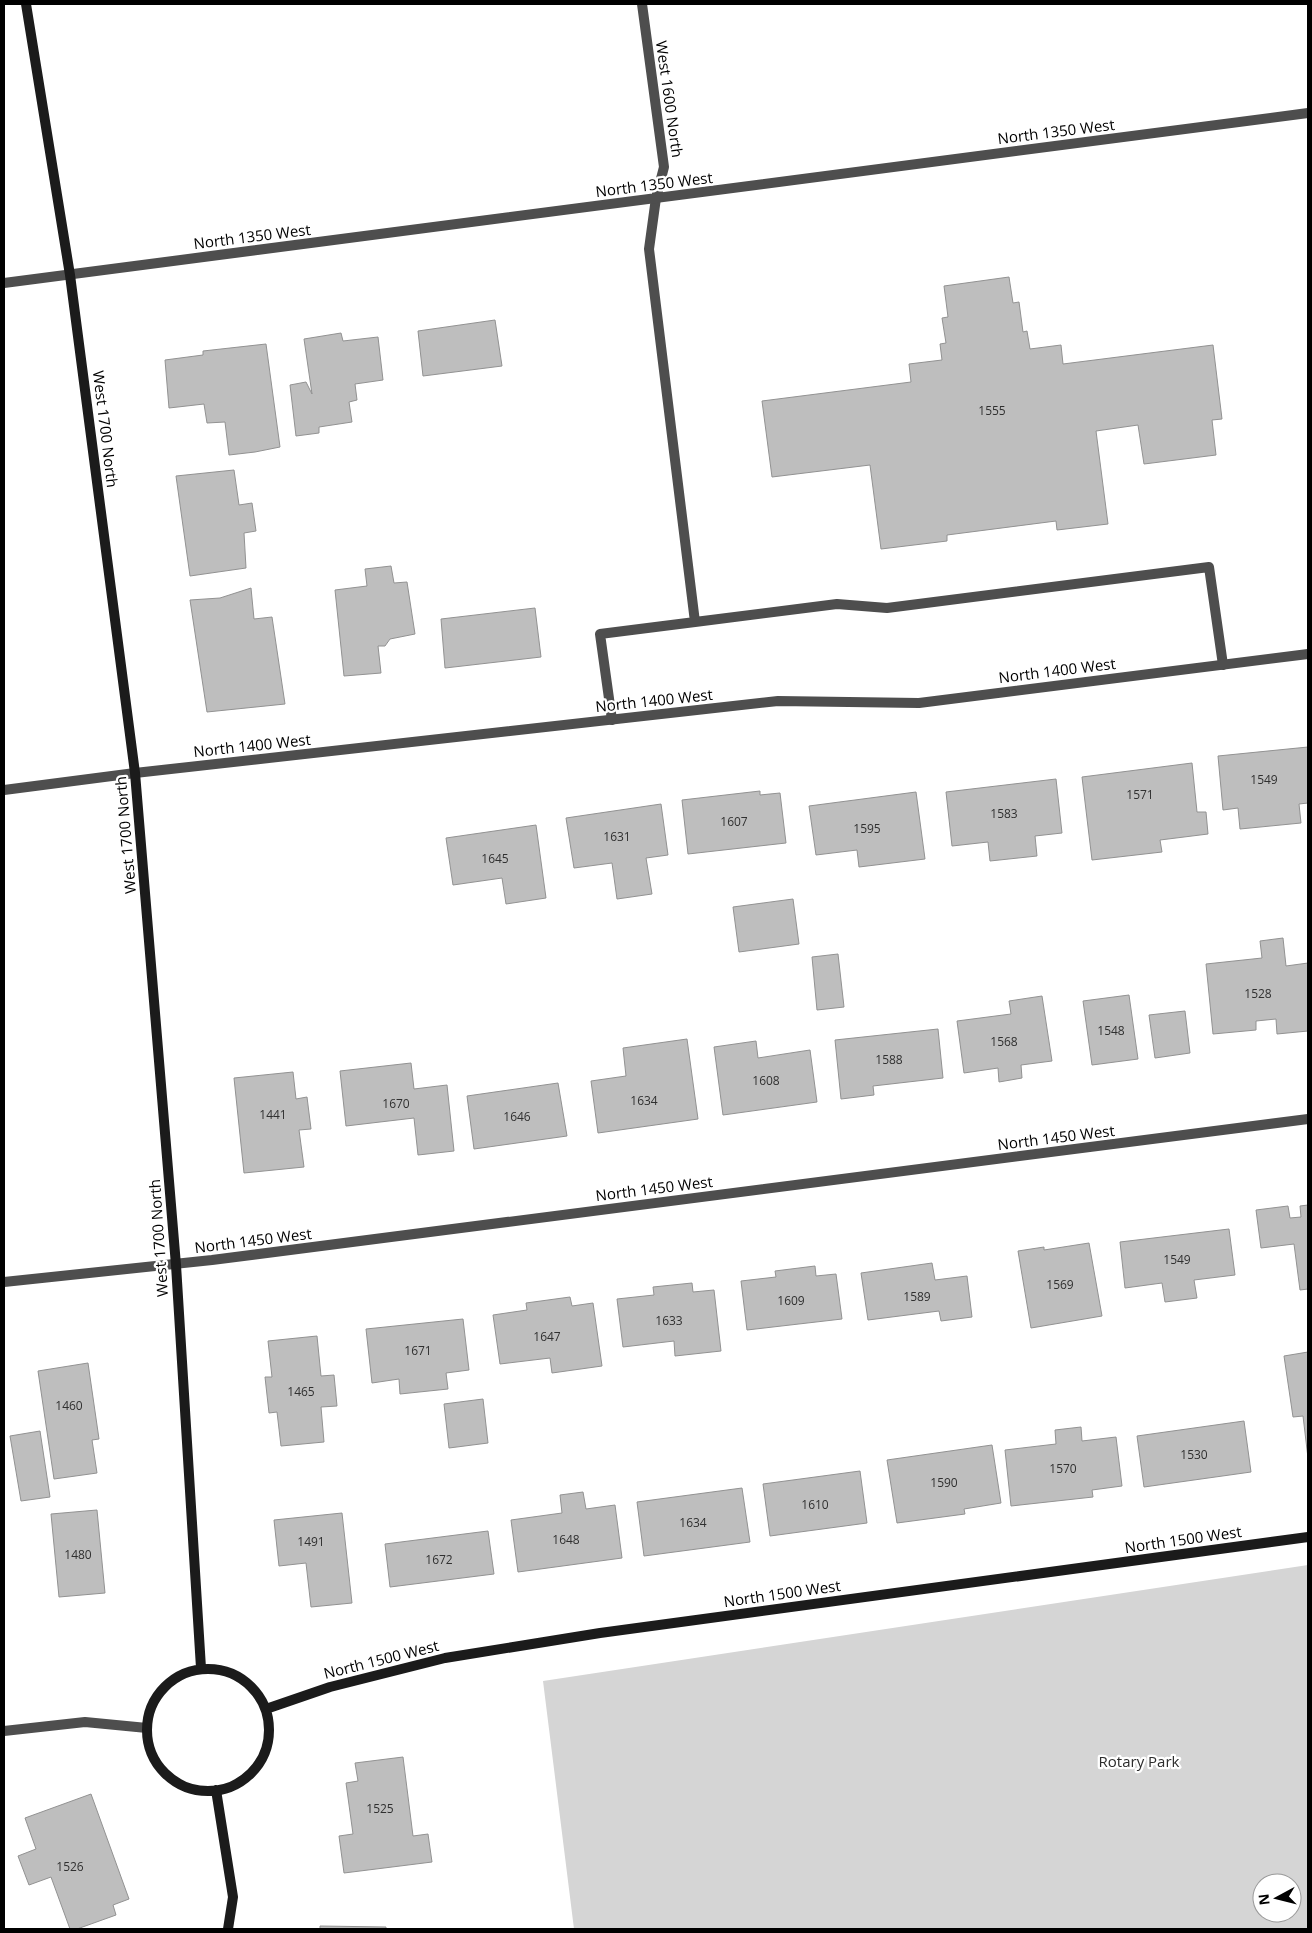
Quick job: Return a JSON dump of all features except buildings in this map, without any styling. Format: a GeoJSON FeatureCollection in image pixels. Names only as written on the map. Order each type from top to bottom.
{"type":"FeatureCollection","features":[{"type":"Feature","properties":{"kind":"street","name":"West 1700 North"},"geometry":{"type":"LineString","coordinates":[[26,4],[70,275],[135,773],[176,1265],[201,1668]]}},
{"type":"Feature","properties":{"kind":"street","name":"West 1600 North"},"geometry":{"type":"LineString","coordinates":[[642,4],[664,167],[656,198],[649,249],[695,622]]}},
{"type":"Feature","properties":{"kind":"street","name":"North 1350 West"},"geometry":{"type":"LineString","coordinates":[[4,283],[1308,114]]}},
{"type":"Feature","properties":{"kind":"street"},"geometry":{"type":"LineString","coordinates":[[612,720],[600,634],[837,604],[887,608],[1209,567],[1223,665]]}},
{"type":"Feature","properties":{"kind":"street","name":"North 1400 West"},"geometry":{"type":"LineString","coordinates":[[4,790],[135,773],[778,701],[919,703],[1308,654]]}},
{"type":"Feature","properties":{"kind":"street","name":"North 1450 West"},"geometry":{"type":"LineString","coordinates":[[4,1282],[176,1265],[1308,1119]]}},
{"type":"Feature","properties":{"kind":"street","name":"North 1500 West"},"geometry":{"type":"LineString","coordinates":[[266,1709],[330,1687],[455,1656],[619,1630],[1308,1537]]}},
{"type":"Feature","properties":{"kind":"street"},"geometry":{"type":"LineString","coordinates":[[201,1668],[221,1670],[240,1677],[256,1691],[266,1709],[269,1730],[265,1752],[254,1770],[237,1784],[216,1790],[195,1789],[176,1782],[160,1768],[150,1749],[147,1728],[152,1707],[163,1688],[180,1675],[201,1668]]}},
{"type":"Feature","properties":{"kind":"street"},"geometry":{"type":"LineString","coordinates":[[4,1731],[85,1722],[147,1728]]}},
{"type":"Feature","properties":{"kind":"street"},"geometry":{"type":"LineString","coordinates":[[216,1790],[233,1897],[228,1929]]}},
{"type":"Feature","properties":{"kind":"green space","name":"Rotary Park"},"geometry":{"type":"Polygon","coordinates":[[[1308,1565],[1308,1929],[574,1929],[543,1681],[1308,1565]]]}}]}
